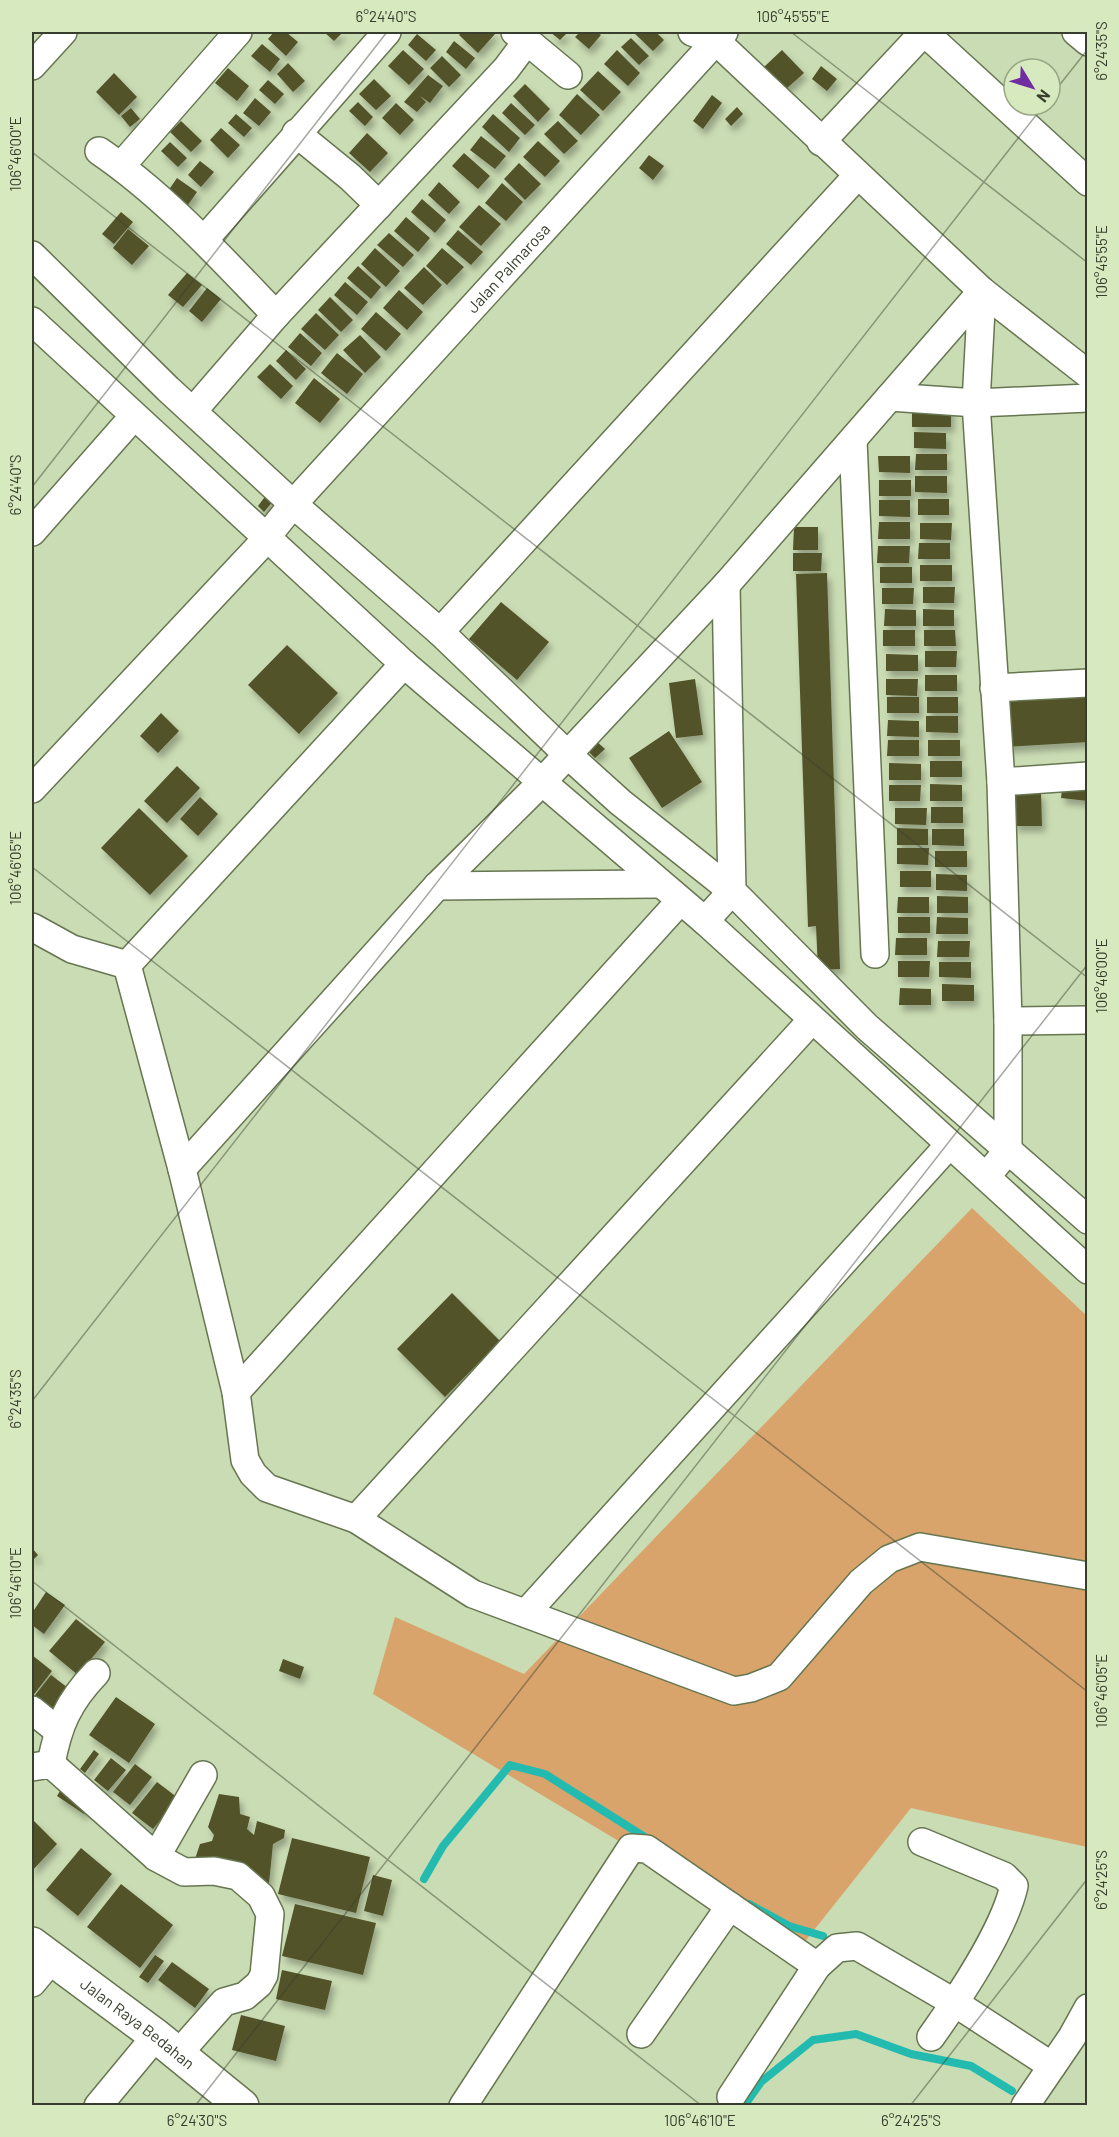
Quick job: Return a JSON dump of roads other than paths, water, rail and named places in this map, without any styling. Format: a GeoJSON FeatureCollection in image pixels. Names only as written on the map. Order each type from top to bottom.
{"type":"FeatureCollection","features":[{"type":"Feature","properties":{"kind":"street"},"geometry":{"type":"LineString","coordinates":[[32,66],[63,32]]}},
{"type":"Feature","properties":{"kind":"street"},"geometry":{"type":"LineString","coordinates":[[121,166],[238,32]]}},
{"type":"Feature","properties":{"kind":"street"},"geometry":{"type":"LineString","coordinates":[[204,240],[387,32]]}},
{"type":"Feature","properties":{"kind":"street"},"geometry":{"type":"LineString","coordinates":[[821,142],[924,32],[1088,182]]}},
{"type":"Feature","properties":{"kind":"street"},"geometry":{"type":"LineString","coordinates":[[1076,32],[1088,42]]}},
{"type":"Feature","properties":{"kind":"street"},"geometry":{"type":"LineString","coordinates":[[711,34],[821,142],[982,291],[1088,374]]}},
{"type":"Feature","properties":{"kind":"street","name":"Jalan Palmarosa"},"geometry":{"type":"LineString","coordinates":[[37,770],[267,537],[711,34]]}},
{"type":"Feature","properties":{"kind":"street"},"geometry":{"type":"LineString","coordinates":[[193,411],[276,315],[506,69],[521,36],[568,75]]}},
{"type":"Feature","properties":{"kind":"street"},"geometry":{"type":"LineString","coordinates":[[296,133],[350,177],[379,205]]}},
{"type":"Feature","properties":{"kind":"street"},"geometry":{"type":"LineString","coordinates":[[99,151],[121,166],[204,240],[276,315]]}},
{"type":"Feature","properties":{"kind":"street"},"geometry":{"type":"LineString","coordinates":[[440,632],[857,176]]}},
{"type":"Feature","properties":{"kind":"street"},"geometry":{"type":"LineString","coordinates":[[32,255],[193,411],[294,504],[440,632],[568,755],[620,802],[732,891],[867,1027],[1088,1220]]}},
{"type":"Feature","properties":{"kind":"street"},"geometry":{"type":"LineString","coordinates":[[182,1169],[437,886],[568,755],[726,585],[982,291]]}},
{"type":"Feature","properties":{"kind":"street"},"geometry":{"type":"LineString","coordinates":[[982,291],[976,403],[1001,782],[1008,1021],[1008,1150],[987,1176]]}},
{"type":"Feature","properties":{"kind":"street"},"geometry":{"type":"LineString","coordinates":[[32,321],[404,664],[705,921],[811,1021],[987,1176],[1088,1270]]}},
{"type":"Feature","properties":{"kind":"street"},"geometry":{"type":"LineString","coordinates":[[890,397],[976,403],[1088,398]]}},
{"type":"Feature","properties":{"kind":"street"},"geometry":{"type":"LineString","coordinates":[[32,532],[134,416]]}},
{"type":"Feature","properties":{"kind":"street"},"geometry":{"type":"LineString","coordinates":[[853,440],[875,954]]}},
{"type":"Feature","properties":{"kind":"street"},"geometry":{"type":"LineString","coordinates":[[705,921],[732,891],[726,585]]}},
{"type":"Feature","properties":{"kind":"street"},"geometry":{"type":"LineString","coordinates":[[127,965],[404,664]]}},
{"type":"Feature","properties":{"kind":"street"},"geometry":{"type":"LineString","coordinates":[[994,688],[1088,683]]}},
{"type":"Feature","properties":{"kind":"street"},"geometry":{"type":"LineString","coordinates":[[1001,782],[1088,776]]}},
{"type":"Feature","properties":{"kind":"street"},"geometry":{"type":"LineString","coordinates":[[437,886],[659,884]]}},
{"type":"Feature","properties":{"kind":"street"},"geometry":{"type":"LineString","coordinates":[[236,1392],[680,901]]}},
{"type":"Feature","properties":{"kind":"street"},"geometry":{"type":"LineString","coordinates":[[32,927],[72,949],[127,965]]}},
{"type":"Feature","properties":{"kind":"street"},"geometry":{"type":"LineString","coordinates":[[127,965],[182,1169],[236,1392],[244,1460],[253,1474],[267,1488],[356,1519],[473,1594],[734,1691],[751,1688],[779,1677],[861,1582],[889,1559],[920,1547],[1088,1576]]}},
{"type":"Feature","properties":{"kind":"street"},"geometry":{"type":"LineString","coordinates":[[1008,1021],[1088,1020]]}},
{"type":"Feature","properties":{"kind":"street"},"geometry":{"type":"LineString","coordinates":[[356,1519],[811,1021]]}},
{"type":"Feature","properties":{"kind":"street"},"geometry":{"type":"LineString","coordinates":[[525,1613],[950,1145]]}},
{"type":"Feature","properties":{"kind":"street"},"geometry":{"type":"LineString","coordinates":[[96,1673],[77,1696],[57,1730],[41,1766],[156,1857],[184,1872],[214,1871],[238,1876],[261,1896],[270,1914],[264,1975],[259,1984],[245,1996],[224,2002],[167,2045],[98,2106]]}},
{"type":"Feature","properties":{"kind":"street"},"geometry":{"type":"LineString","coordinates":[[32,1710],[57,1730]]}},
{"type":"Feature","properties":{"kind":"street"},"geometry":{"type":"LineString","coordinates":[[156,1857],[203,1775]]}},
{"type":"Feature","properties":{"kind":"street"},"geometry":{"type":"LineString","coordinates":[[922,1842],[1004,1876],[1014,1886],[1010,1903],[955,2003],[931,2037]]}},
{"type":"Feature","properties":{"kind":"street"},"geometry":{"type":"LineString","coordinates":[[463,2106],[631,1848],[647,1849],[817,1966]]}},
{"type":"Feature","properties":{"kind":"street"},"geometry":{"type":"LineString","coordinates":[[641,2034],[730,1906]]}},
{"type":"Feature","properties":{"kind":"street"},"geometry":{"type":"LineString","coordinates":[[731,2097],[817,1966],[837,1948],[857,1946],[955,2003],[1052,2066]]}},
{"type":"Feature","properties":{"kind":"street","name":"Jalan Raya Bedahan"},"geometry":{"type":"LineString","coordinates":[[38,1962],[167,2045],[242,2106]]}},
{"type":"Feature","properties":{"kind":"street"},"geometry":{"type":"LineString","coordinates":[[1025,2106],[1052,2066],[1079,2038],[1088,2008]]}},
{"type":"Feature","properties":{"kind":"waterway"},"geometry":{"type":"LineString","coordinates":[[424,1879],[443,1846],[510,1765],[545,1774],[651,1841]]}},
{"type":"Feature","properties":{"kind":"waterway"},"geometry":{"type":"LineString","coordinates":[[749,1904],[789,1926],[823,1936]]}},
{"type":"Feature","properties":{"kind":"waterway"},"geometry":{"type":"LineString","coordinates":[[744,2106],[761,2082],[813,2040],[856,2034],[911,2054],[971,2066],[1012,2091]]}}]}
